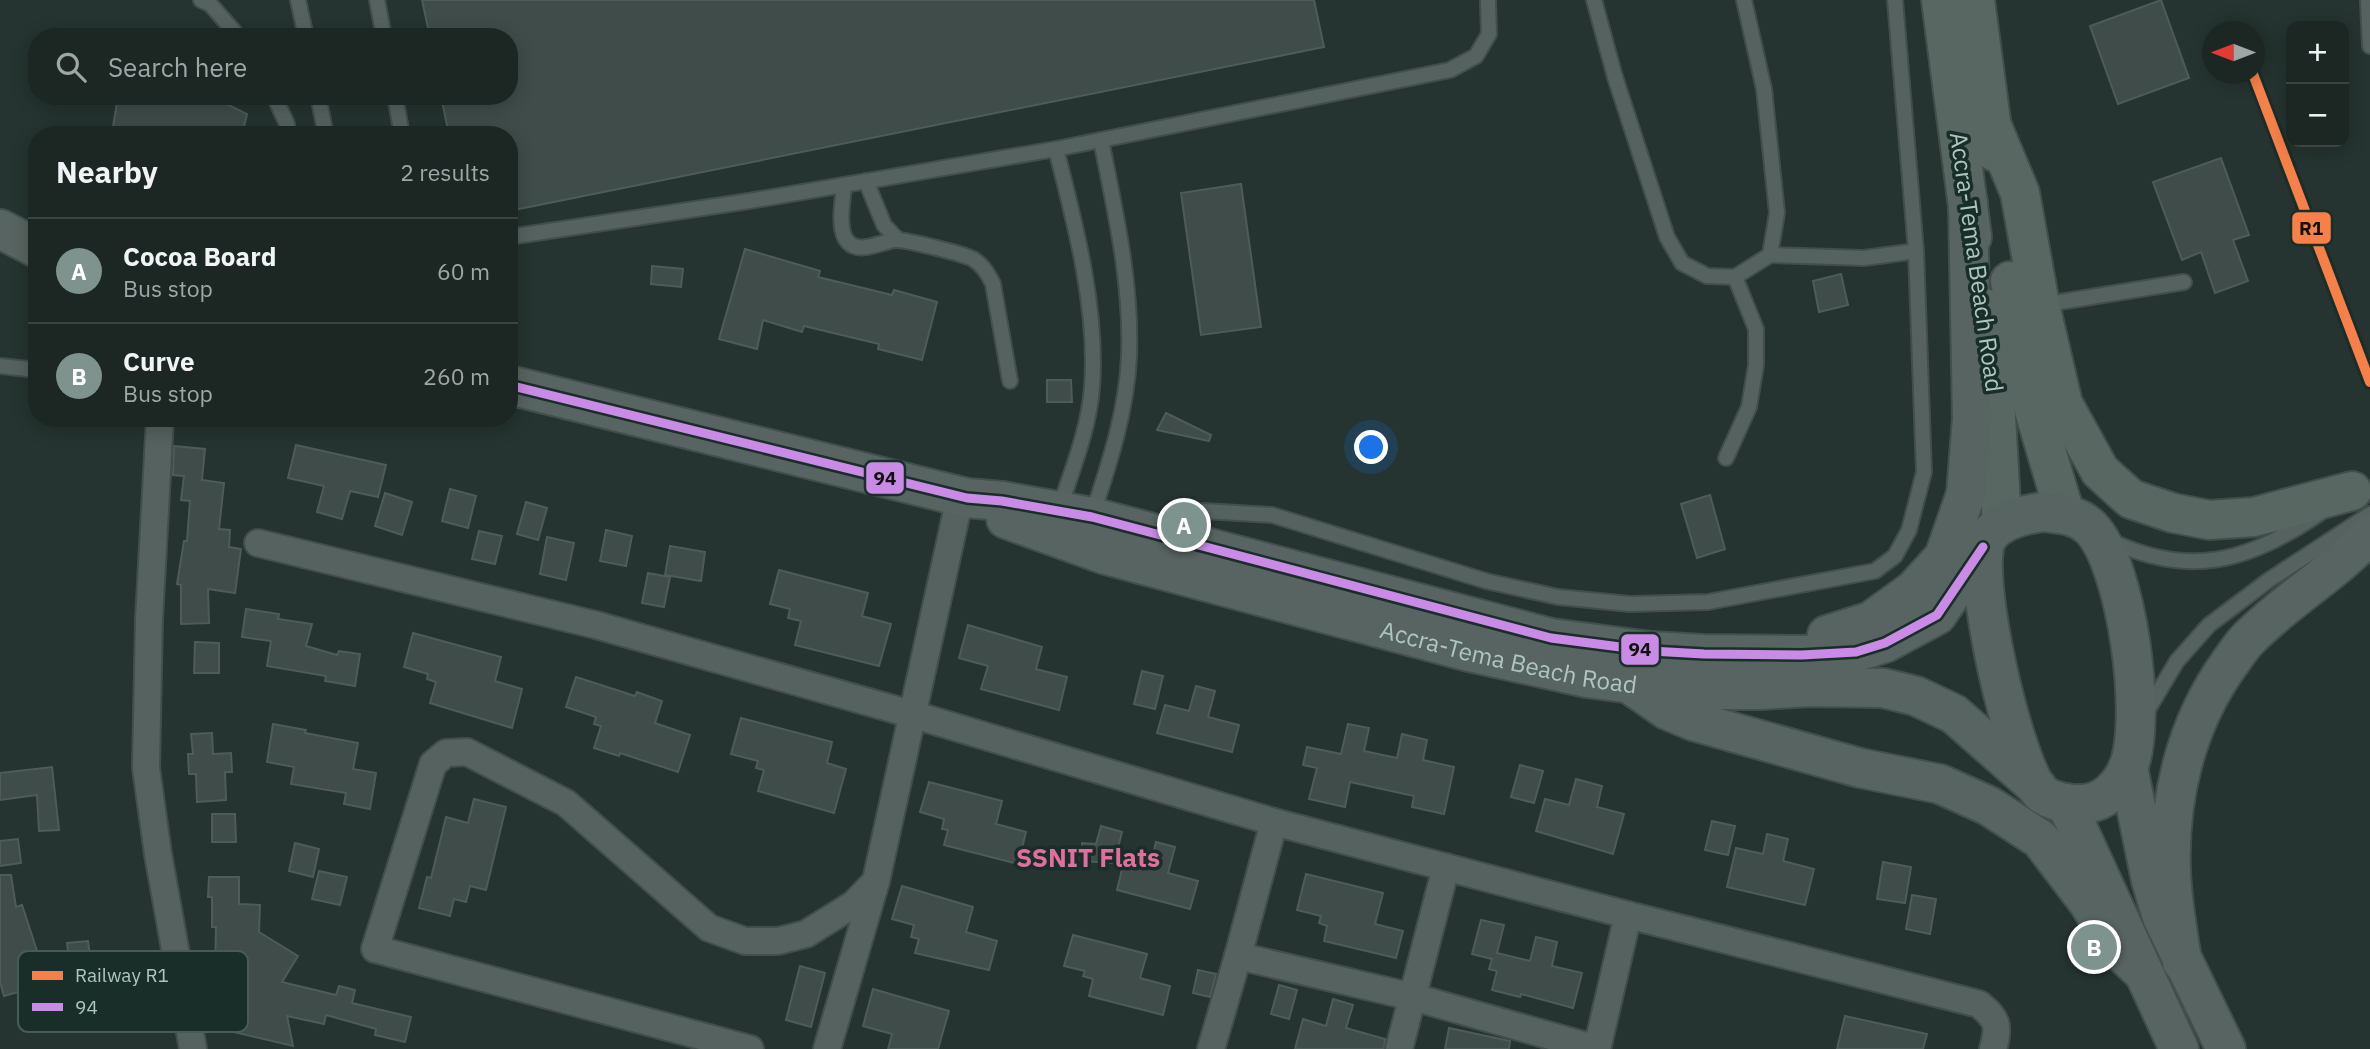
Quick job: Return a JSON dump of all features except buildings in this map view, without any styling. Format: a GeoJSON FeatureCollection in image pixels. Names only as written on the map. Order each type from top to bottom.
{"type":"FeatureCollection","features":[{"type":"Feature","properties":{"kind":"main road","name":"Accra-Tema Beach Road"},"geometry":{"type":"LineString","coordinates":[[518,387],[964,498],[1002,501],[1075,513],[1551,638],[1651,651],[1704,654],[1802,655],[1856,652],[1885,643],[1937,615],[1992,536],[1994,379],[1941,0]]}},
{"type":"Feature","properties":{"kind":"main road"},"geometry":{"type":"LineString","coordinates":[[1975,0],[2007,262],[2034,410],[2079,523],[2116,574],[2134,668],[2132,752],[2151,880],[2162,917],[2226,1049]]}},
{"type":"Feature","properties":{"kind":"main road"},"geometry":{"type":"LineString","coordinates":[[1992,126],[2020,193],[2040,305],[2063,404],[2100,471],[2132,499],[2173,513],[2209,520],[2254,517],[2361,497]]}},
{"type":"Feature","properties":{"kind":"main road"},"geometry":{"type":"LineString","coordinates":[[1704,654],[1741,642],[1833,635],[1871,621],[1914,590],[1944,557],[1966,494],[1972,419],[1968,203]]}},
{"type":"Feature","properties":{"kind":"main road"},"geometry":{"type":"LineString","coordinates":[[0,229],[28,243]]}},
{"type":"Feature","properties":{"kind":"main road","name":"Accra-Tema Beach Road"},"geometry":{"type":"LineString","coordinates":[[964,498],[998,516],[1107,555],[1469,652],[1587,678],[1629,684],[1729,690],[1883,688],[1916,696],[1954,714],[2051,795],[2144,973],[2179,1049]]}},
{"type":"Feature","properties":{"kind":"main road"},"geometry":{"type":"LineString","coordinates":[[2079,523],[2042,512],[2023,515],[1992,536],[1984,587],[2008,714],[2023,761],[2051,795],[2081,804],[2097,802],[2114,789],[2132,752]]}},
{"type":"Feature","properties":{"kind":"main road"},"geometry":{"type":"LineString","coordinates":[[2182,962],[2171,873],[2173,808],[2190,737],[2211,690],[2246,641],[2290,600],[2348,558],[2370,534]]}},
{"type":"Feature","properties":{"kind":"main road"},"geometry":{"type":"LineString","coordinates":[[1629,684],[1658,705],[1693,721],[1860,768],[1940,783],[1989,806],[2040,839],[2088,902],[2116,947],[2144,973]]}},
{"type":"Feature","properties":{"kind":"street"},"geometry":{"type":"LineString","coordinates":[[160,427],[149,619],[146,768],[176,951]]}},
{"type":"Feature","properties":{"kind":"street"},"geometry":{"type":"LineString","coordinates":[[827,1049],[876,881],[911,714],[964,498]]}},
{"type":"Feature","properties":{"kind":"street"},"geometry":{"type":"LineString","coordinates":[[258,543],[596,625],[1274,821],[1979,1004],[1993,1016],[1997,1028],[1993,1049]]}},
{"type":"Feature","properties":{"kind":"street"},"geometry":{"type":"LineString","coordinates":[[750,1049],[375,949],[433,764],[446,753],[467,752],[566,803],[709,928],[745,941],[778,941],[806,934],[854,905],[876,881]]}},
{"type":"Feature","properties":{"kind":"street"},"geometry":{"type":"LineString","coordinates":[[1211,1049],[1274,821]]}},
{"type":"Feature","properties":{"kind":"street"},"geometry":{"type":"LineString","coordinates":[[1399,1049],[1446,867]]}},
{"type":"Feature","properties":{"kind":"street"},"geometry":{"type":"LineString","coordinates":[[1238,956],[1413,997],[1597,1049],[1628,915]]}},
{"type":"Feature","properties":{"kind":"lane"},"geometry":{"type":"LineString","coordinates":[[201,0],[210,4],[232,28]]}},
{"type":"Feature","properties":{"kind":"lane"},"geometry":{"type":"LineString","coordinates":[[298,0],[304,28]]}},
{"type":"Feature","properties":{"kind":"lane"},"geometry":{"type":"LineString","coordinates":[[377,0],[382,28]]}},
{"type":"Feature","properties":{"kind":"lane"},"geometry":{"type":"LineString","coordinates":[[518,236],[1056,149],[1450,70],[1476,56],[1489,34],[1488,0]]}},
{"type":"Feature","properties":{"kind":"lane"},"geometry":{"type":"LineString","coordinates":[[1594,0],[1615,77],[1667,237],[1682,263],[1707,275],[1735,277],[1770,255],[1864,258],[1916,251]]}},
{"type":"Feature","properties":{"kind":"lane"},"geometry":{"type":"LineString","coordinates":[[1744,0],[1764,89],[1777,213],[1770,255]]}},
{"type":"Feature","properties":{"kind":"lane"},"geometry":{"type":"LineString","coordinates":[[1133,529],[1204,511],[1272,515],[1486,581],[1558,597],[1630,604],[1707,602],[1875,571],[1895,556],[1909,530],[1924,472],[1916,251],[1895,0]]}},
{"type":"Feature","properties":{"kind":"lane"},"geometry":{"type":"LineString","coordinates":[[2368,0],[2370,46]]}},
{"type":"Feature","properties":{"kind":"lane"},"geometry":{"type":"LineString","coordinates":[[278,105],[287,126]]}},
{"type":"Feature","properties":{"kind":"lane"},"geometry":{"type":"LineString","coordinates":[[320,105],[324,126]]}},
{"type":"Feature","properties":{"kind":"lane"},"geometry":{"type":"LineString","coordinates":[[396,105],[400,126]]}},
{"type":"Feature","properties":{"kind":"lane"},"geometry":{"type":"LineString","coordinates":[[1075,513],[1115,444],[1129,359],[1129,316],[1120,237],[1101,140]]}},
{"type":"Feature","properties":{"kind":"lane"},"geometry":{"type":"LineString","coordinates":[[1056,149],[1076,230],[1093,345],[1092,389],[1075,513]]}},
{"type":"Feature","properties":{"kind":"lane"},"geometry":{"type":"LineString","coordinates":[[866,181],[884,225],[897,239]]}},
{"type":"Feature","properties":{"kind":"lane"},"geometry":{"type":"LineString","coordinates":[[844,185],[842,226],[850,244],[865,248],[897,239],[975,260],[986,270],[993,284],[1010,381]]}},
{"type":"Feature","properties":{"kind":"lane"},"geometry":{"type":"LineString","coordinates":[[1726,458],[1749,407],[1756,365],[1756,329],[1735,277]]}},
{"type":"Feature","properties":{"kind":"lane"},"geometry":{"type":"LineString","coordinates":[[2040,305],[2184,282]]}},
{"type":"Feature","properties":{"kind":"lane"},"geometry":{"type":"LineString","coordinates":[[0,366],[28,370]]}},
{"type":"Feature","properties":{"kind":"lane"},"geometry":{"type":"LineString","coordinates":[[2079,523],[2144,555],[2164,560],[2201,561],[2254,551],[2361,497]]}},
{"type":"Feature","properties":{"kind":"lane"},"geometry":{"type":"LineString","coordinates":[[2132,752],[2154,697],[2177,662],[2209,625],[2269,580],[2361,497]]}},
{"type":"Feature","properties":{"kind":"rail line","name":"R1"},"geometry":{"type":"LineString","coordinates":[[2257,84],[2370,382]]}},
{"type":"Feature","properties":{"kind":"transit line","name":"94"},"geometry":{"type":"LineString","coordinates":[[518,387],[967,498],[1002,501],[1092,517],[1551,638],[1651,651],[1802,655],[1856,652],[1885,643],[1937,615],[1983,547]]}},
{"type":"Feature","properties":{"kind":"place","name":"Cocoa Board"},"geometry":{"type":"Point","coordinates":[1184,525]}},
{"type":"Feature","properties":{"kind":"place","name":"Curve"},"geometry":{"type":"Point","coordinates":[2094,947]}},
{"type":"Feature","properties":{"kind":"district","name":"SSNIT Flats"},"geometry":{"type":"Point","coordinates":[1088,857]}}]}
